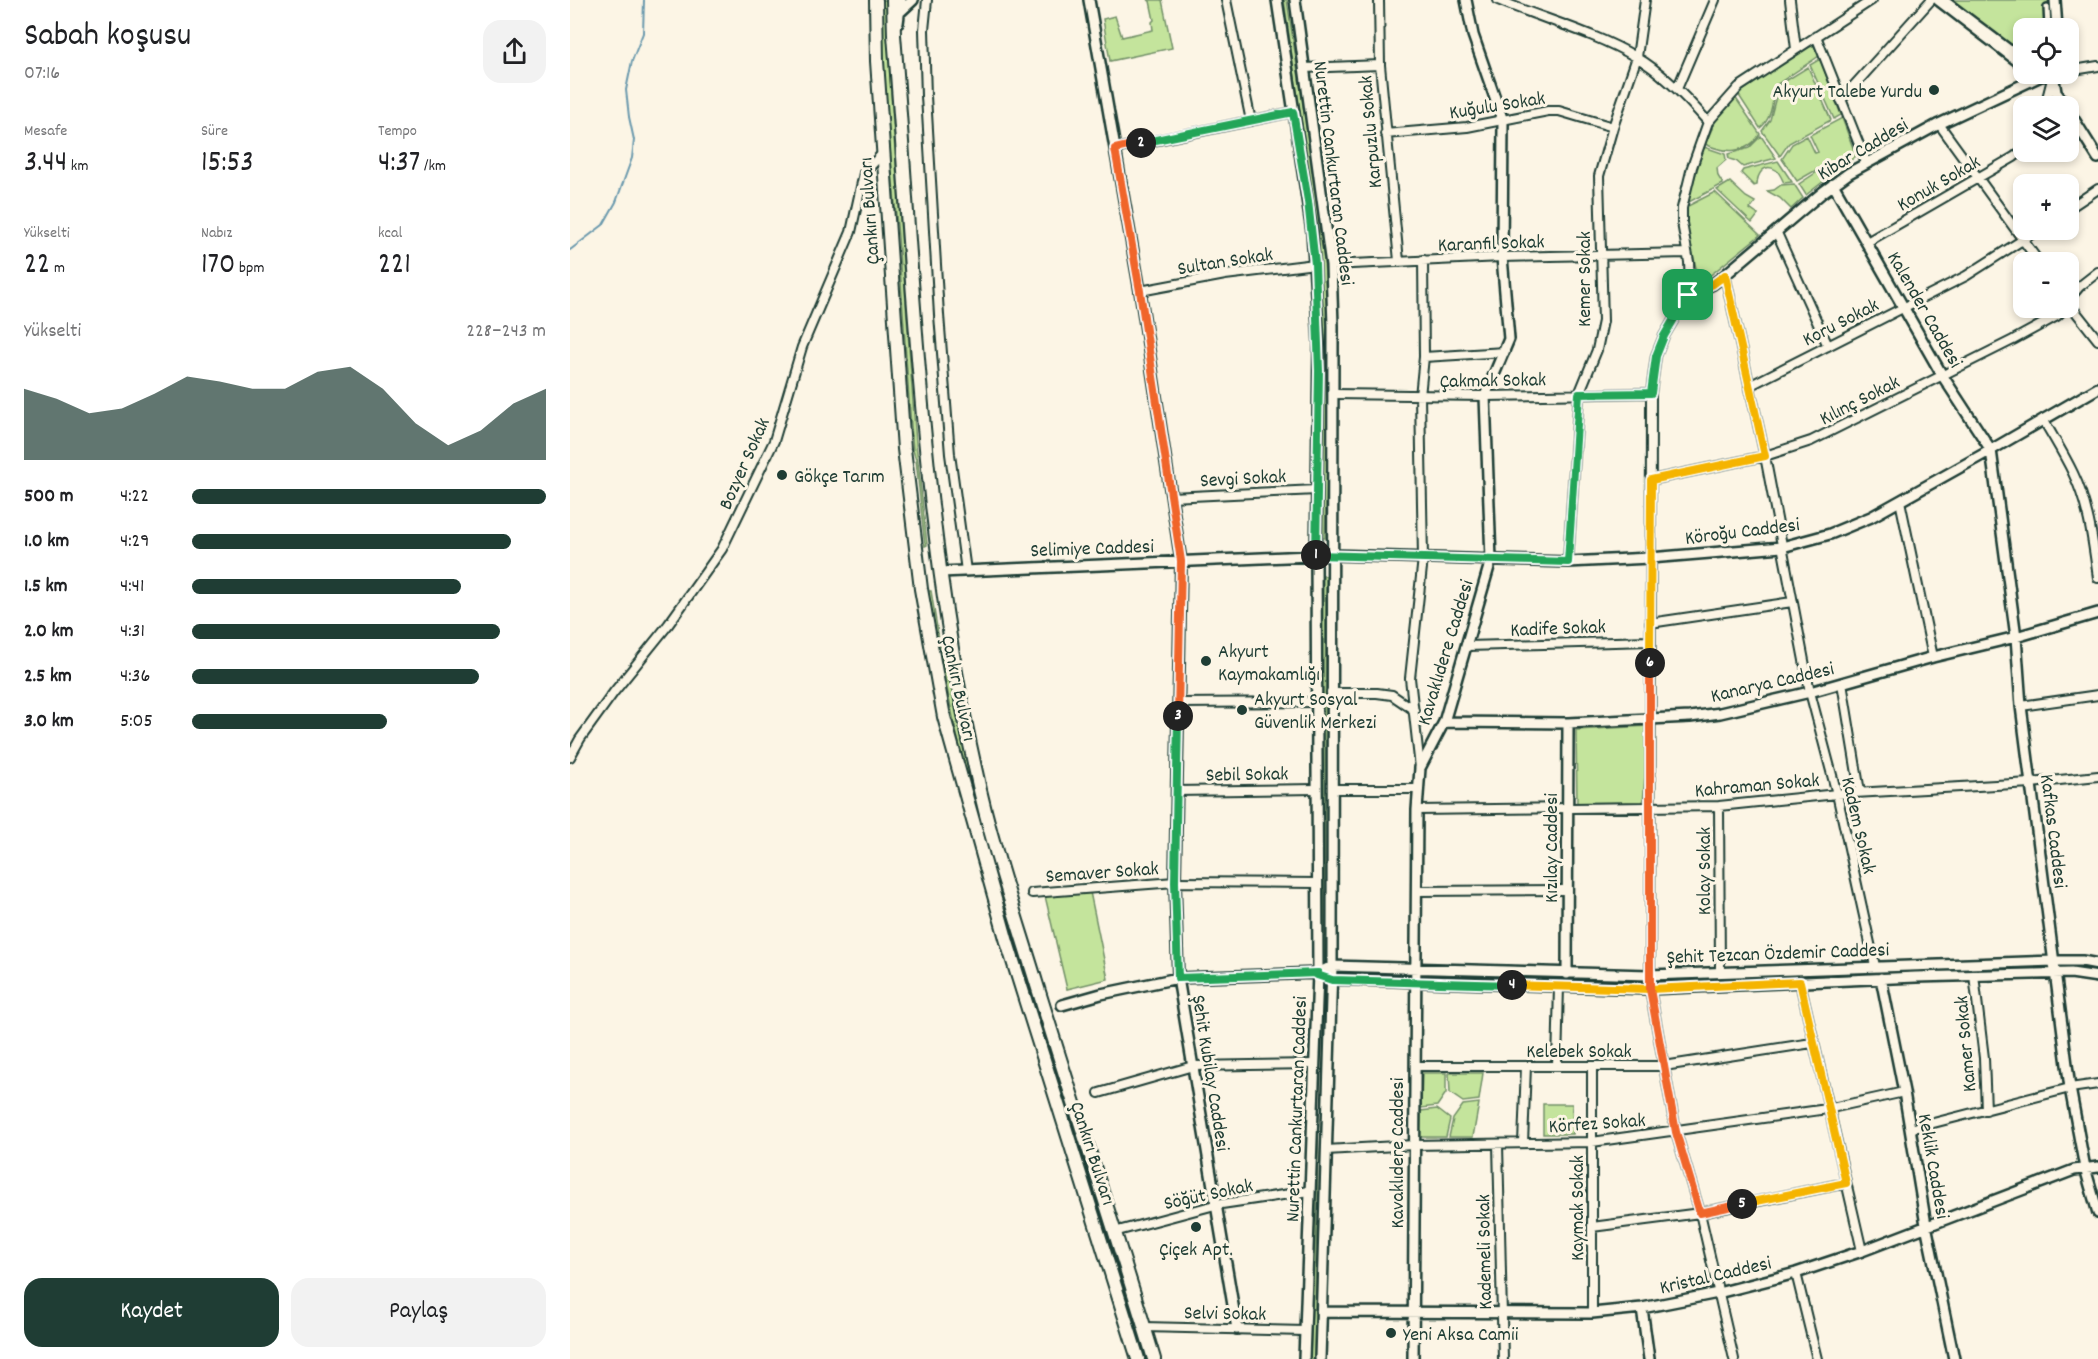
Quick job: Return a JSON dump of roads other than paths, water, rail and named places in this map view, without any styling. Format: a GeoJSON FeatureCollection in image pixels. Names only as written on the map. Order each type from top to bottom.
{"type":"FeatureCollection","features":[{"type":"Feature","properties":{"kind":"highway","name":"Çankırı Bulvarı"},"geometry":{"type":"LineString","coordinates":[[876,0],[878,61],[904,449],[921,590],[944,717],[1007,942],[1138,1359]]}},
{"type":"Feature","properties":{"kind":"highway","name":"Çankırı Bulvarı"},"geometry":{"type":"LineString","coordinates":[[893,0],[920,393],[941,572],[962,703],[988,821],[1154,1359]]}},
{"type":"Feature","properties":{"kind":"street","name":"Çankırı Bulvarı"},"geometry":{"type":"LineString","coordinates":[[895,52],[901,0]]}},
{"type":"Feature","properties":{"kind":"street"},"geometry":{"type":"LineString","coordinates":[[899,13],[913,0]]}},
{"type":"Feature","properties":{"kind":"street"},"geometry":{"type":"LineString","coordinates":[[927,0],[924,30],[926,85],[939,315],[950,454],[966,571]]}},
{"type":"Feature","properties":{"kind":"street","name":"Şehit Kubilay Caddesi"},"geometry":{"type":"LineString","coordinates":[[1089,0],[1140,291],[1181,561],[1175,882],[1178,978],[1237,1329]]}},
{"type":"Feature","properties":{"kind":"street"},"geometry":{"type":"LineString","coordinates":[[1226,0],[1251,121]]}},
{"type":"Feature","properties":{"kind":"street","name":"Nurettin Cankurtaran Caddesi"},"geometry":{"type":"LineString","coordinates":[[1277,0],[1308,201],[1315,264],[1319,371],[1316,556],[1318,974],[1304,1359]]}},
{"type":"Feature","properties":{"kind":"street","name":"Nurettin Cankurtaran Caddesi"},"geometry":{"type":"LineString","coordinates":[[1294,0],[1331,265],[1334,394],[1331,693],[1332,980],[1320,1359]]}},
{"type":"Feature","properties":{"kind":"street","name":"Karpuzlu Sokak"},"geometry":{"type":"LineString","coordinates":[[1379,0],[1380,65],[1385,134],[1399,261]]}},
{"type":"Feature","properties":{"kind":"street","name":"Kavaklıdere Caddesi"},"geometry":{"type":"LineString","coordinates":[[1413,1359],[1417,810],[1420,768],[1444,722],[1491,560],[1485,396],[1509,339],[1502,257],[1503,121],[1473,35],[1467,0]]}},
{"type":"Feature","properties":{"kind":"street"},"geometry":{"type":"LineString","coordinates":[[1498,0],[1591,36],[1637,57],[1677,89],[1708,122]]}},
{"type":"Feature","properties":{"kind":"street","name":"Kemer Sokak"},"geometry":{"type":"LineString","coordinates":[[1568,562],[1579,394],[1597,350],[1601,331],[1599,176],[1612,127],[1637,57],[1646,0]]}},
{"type":"Feature","properties":{"kind":"street"},"geometry":{"type":"LineString","coordinates":[[1677,89],[1715,0]]}},
{"type":"Feature","properties":{"kind":"street"},"geometry":{"type":"LineString","coordinates":[[1790,0],[1796,49]]}},
{"type":"Feature","properties":{"kind":"street"},"geometry":{"type":"LineString","coordinates":[[1734,1359],[1700,1213],[1676,1132],[1648,975],[1651,807],[1651,393],[1656,356],[1664,336],[1688,295],[1690,276],[1682,223],[1685,190],[1708,122],[1739,87],[1872,0]]}},
{"type":"Feature","properties":{"kind":"street"},"geometry":{"type":"LineString","coordinates":[[1841,100],[1930,0]]}},
{"type":"Feature","properties":{"kind":"street"},"geometry":{"type":"LineString","coordinates":[[1938,0],[2013,58]]}},
{"type":"Feature","properties":{"kind":"street"},"geometry":{"type":"LineString","coordinates":[[1946,0],[2013,51]]}},
{"type":"Feature","properties":{"kind":"street"},"geometry":{"type":"LineString","coordinates":[[2055,0],[2056,18]]}},
{"type":"Feature","properties":{"kind":"street"},"geometry":{"type":"LineString","coordinates":[[2047,7],[2048,18]]}},
{"type":"Feature","properties":{"kind":"street"},"geometry":{"type":"LineString","coordinates":[[1816,36],[1866,162]]}},
{"type":"Feature","properties":{"kind":"street"},"geometry":{"type":"LineString","coordinates":[[1304,68],[1380,65]]}},
{"type":"Feature","properties":{"kind":"street"},"geometry":{"type":"LineString","coordinates":[[2079,69],[2098,66]]}},
{"type":"Feature","properties":{"kind":"street","name":"Kibar Caddesi"},"geometry":{"type":"LineString","coordinates":[[1688,295],[1713,284],[1833,184],[1866,162],[2020,84]]}},
{"type":"Feature","properties":{"kind":"street","name":"Kuğulu Sokak"},"geometry":{"type":"LineString","coordinates":[[1385,134],[1467,127],[1536,113],[1559,111],[1612,127]]}},
{"type":"Feature","properties":{"kind":"street"},"geometry":{"type":"LineString","coordinates":[[1115,149],[1293,112]]}},
{"type":"Feature","properties":{"kind":"street"},"geometry":{"type":"LineString","coordinates":[[1939,124],[2013,227]]}},
{"type":"Feature","properties":{"kind":"street"},"geometry":{"type":"LineString","coordinates":[[2079,127],[2098,158]]}},
{"type":"Feature","properties":{"kind":"street","name":"Bozyer Sokak"},"geometry":{"type":"LineString","coordinates":[[570,757],[603,706],[668,625],[722,549],[774,441],[802,346],[851,232],[864,173],[884,152]]}},
{"type":"Feature","properties":{"kind":"street","name":"Konuk Sokak"},"geometry":{"type":"LineString","coordinates":[[1867,242],[2013,158]]}},
{"type":"Feature","properties":{"kind":"street","name":"Kalender Caddesi"},"geometry":{"type":"LineString","coordinates":[[1833,184],[1942,375],[1991,450]]}},
{"type":"Feature","properties":{"kind":"street"},"geometry":{"type":"LineString","coordinates":[[2079,202],[2098,189]]}},
{"type":"Feature","properties":{"kind":"street"},"geometry":{"type":"LineString","coordinates":[[1776,231],[1828,346]]}},
{"type":"Feature","properties":{"kind":"street"},"geometry":{"type":"LineString","coordinates":[[2022,240],[2031,252]]}},
{"type":"Feature","properties":{"kind":"street","name":"Koru Sokak"},"geometry":{"type":"LineString","coordinates":[[1749,386],[1966,276],[2022,240]]}},
{"type":"Feature","properties":{"kind":"street","name":"Karanfil Sokak"},"geometry":{"type":"LineString","coordinates":[[1331,265],[1502,257],[1687,253]]}},
{"type":"Feature","properties":{"kind":"street"},"geometry":{"type":"LineString","coordinates":[[1420,768],[1410,678],[1423,558],[1420,396],[1424,357],[1423,260]]}},
{"type":"Feature","properties":{"kind":"street","name":"Sultan Sokak"},"geometry":{"type":"LineString","coordinates":[[1140,291],[1225,275],[1315,264]]}},
{"type":"Feature","properties":{"kind":"street"},"geometry":{"type":"LineString","coordinates":[[2079,287],[2098,273]]}},
{"type":"Feature","properties":{"kind":"street","name":"Kadem Sokak"},"geometry":{"type":"LineString","coordinates":[[1725,275],[1765,456],[1810,692],[1837,794],[1875,966]]}},
{"type":"Feature","properties":{"kind":"street"},"geometry":{"type":"LineString","coordinates":[[2079,315],[2098,340]]}},
{"type":"Feature","properties":{"kind":"street","name":"Kılınç Sokak"},"geometry":{"type":"LineString","coordinates":[[1651,480],[1765,456],[1811,441],[1837,430],[2053,318]]}},
{"type":"Feature","properties":{"kind":"street"},"geometry":{"type":"LineString","coordinates":[[1424,357],[1505,352]]}},
{"type":"Feature","properties":{"kind":"street","name":"Köroğu Caddesi"},"geometry":{"type":"LineString","coordinates":[[1316,556],[1568,562],[1782,547],[1850,526],[1900,501],[2098,387]]}},
{"type":"Feature","properties":{"kind":"street","name":"Çakmak Sokak"},"geometry":{"type":"LineString","coordinates":[[1334,394],[1485,396],[1651,393]]}},
{"type":"Feature","properties":{"kind":"street"},"geometry":{"type":"LineString","coordinates":[[2043,419],[2073,472],[2080,490],[2092,530],[2098,578]]}},
{"type":"Feature","properties":{"kind":"street","name":"Kafkas Caddesi"},"geometry":{"type":"LineString","coordinates":[[1991,450],[2016,637],[2021,706],[2070,1088],[2085,1168],[2098,1213]]}},
{"type":"Feature","properties":{"kind":"street","name":"Sevgi Sokak"},"geometry":{"type":"LineString","coordinates":[[1171,497],[1317,490]]}},
{"type":"Feature","properties":{"kind":"street"},"geometry":{"type":"LineString","coordinates":[[1900,501],[1933,657]]}},
{"type":"Feature","properties":{"kind":"street","name":"Selimiye Caddesi"},"geometry":{"type":"LineString","coordinates":[[941,572],[1316,556]]}},
{"type":"Feature","properties":{"kind":"street"},"geometry":{"type":"LineString","coordinates":[[1650,623],[1792,602]]}},
{"type":"Feature","properties":{"kind":"street","name":"Kanarya Caddesi"},"geometry":{"type":"LineString","coordinates":[[1444,722],[1568,723],[1720,713],[1810,692],[2098,613]]}},
{"type":"Feature","properties":{"kind":"street","name":"Kadife Sokak"},"geometry":{"type":"LineString","coordinates":[[1467,646],[1650,641]]}},
{"type":"Feature","properties":{"kind":"street"},"geometry":{"type":"LineString","coordinates":[[1842,683],[1860,792]]}},
{"type":"Feature","properties":{"kind":"street"},"geometry":{"type":"LineString","coordinates":[[1331,693],[1392,695],[1414,710]]}},
{"type":"Feature","properties":{"kind":"street"},"geometry":{"type":"LineString","coordinates":[[2021,706],[2098,696]]}},
{"type":"Feature","properties":{"kind":"street"},"geometry":{"type":"LineString","coordinates":[[1178,703],[1317,702]]}},
{"type":"Feature","properties":{"kind":"street","name":"Kızılay Caddesi"},"geometry":{"type":"LineString","coordinates":[[1567,974],[1568,723]]}},
{"type":"Feature","properties":{"kind":"street","name":"Kahraman Sokak"},"geometry":{"type":"LineString","coordinates":[[1417,810],[1719,806],[1860,792],[2031,783],[2098,776]]}},
{"type":"Feature","properties":{"kind":"street","name":"Sebil Sokak"},"geometry":{"type":"LineString","coordinates":[[1176,791],[1317,789]]}},
{"type":"Feature","properties":{"kind":"street"},"geometry":{"type":"LineString","coordinates":[[1332,789],[1419,789]]}},
{"type":"Feature","properties":{"kind":"street","name":"Kolay Sokak"},"geometry":{"type":"LineString","coordinates":[[1719,806],[1720,971]]}},
{"type":"Feature","properties":{"kind":"street","name":"Semaver Sokak"},"geometry":{"type":"LineString","coordinates":[[1032,893],[1175,882],[1317,883]]}},
{"type":"Feature","properties":{"kind":"street"},"geometry":{"type":"LineString","coordinates":[[1417,891],[1568,890]]}},
{"type":"Feature","properties":{"kind":"street","name":"Şehit Tezcan Özdemir Caddesi"},"geometry":{"type":"LineString","coordinates":[[1318,974],[1332,966],[1648,975],[2054,961],[2082,961],[2098,964]]}},
{"type":"Feature","properties":{"kind":"street","name":"Şehit Tezcan Özdemir Caddesi"},"geometry":{"type":"LineString","coordinates":[[1318,974],[1332,980],[1650,989],[1974,975],[2055,973],[2098,977]]}},
{"type":"Feature","properties":{"kind":"street"},"geometry":{"type":"LineString","coordinates":[[1062,1005],[1101,994],[1178,978],[1318,974]]}},
{"type":"Feature","properties":{"kind":"street","name":"Kamer Sokak"},"geometry":{"type":"LineString","coordinates":[[1974,975],[1984,1058],[1986,1110]]}},
{"type":"Feature","properties":{"kind":"street","name":"Keklik Caddesi"},"geometry":{"type":"LineString","coordinates":[[1881,978],[1904,1092],[1926,1225],[1954,1359]]}},
{"type":"Feature","properties":{"kind":"street"},"geometry":{"type":"LineString","coordinates":[[1800,982],[1812,1043],[1862,1251]]}},
{"type":"Feature","properties":{"kind":"street"},"geometry":{"type":"LineString","coordinates":[[1557,1066],[1560,986]]}},
{"type":"Feature","properties":{"kind":"street","name":"Kelebek Sokak"},"geometry":{"type":"LineString","coordinates":[[1415,1066],[1664,1066],[1812,1043]]}},
{"type":"Feature","properties":{"kind":"street"},"geometry":{"type":"LineString","coordinates":[[1099,1093],[1193,1066],[1314,1064]]}},
{"type":"Feature","properties":{"kind":"street"},"geometry":{"type":"LineString","coordinates":[[1523,1143],[1526,1066]]}},
{"type":"Feature","properties":{"kind":"street","name":"Kaymak Sokak"},"geometry":{"type":"LineString","coordinates":[[1592,1066],[1592,1313]]}},
{"type":"Feature","properties":{"kind":"street"},"geometry":{"type":"LineString","coordinates":[[1910,1129],[2070,1088],[2098,1084]]}},
{"type":"Feature","properties":{"kind":"street","name":"Körfez Sokak"},"geometry":{"type":"LineString","coordinates":[[1326,1150],[1414,1145],[1592,1143],[1827,1108],[1904,1092]]}},
{"type":"Feature","properties":{"kind":"street","name":"Kademeli Sokak"},"geometry":{"type":"LineString","coordinates":[[1498,1144],[1503,1359]]}},
{"type":"Feature","properties":{"kind":"street","name":"Kristal Caddesi"},"geometry":{"type":"LineString","coordinates":[[1321,1312],[1592,1313],[1642,1308],[1718,1293],[1796,1273],[1862,1251],[2074,1170],[2098,1167]]}},
{"type":"Feature","properties":{"kind":"street"},"geometry":{"type":"LineString","coordinates":[[1592,1227],[1700,1213],[1846,1183]]}},
{"type":"Feature","properties":{"kind":"street","name":"Söğüt Sokak"},"geometry":{"type":"LineString","coordinates":[[1114,1232],[1215,1205],[1310,1191]]}},
{"type":"Feature","properties":{"kind":"street"},"geometry":{"type":"LineString","coordinates":[[1796,1273],[1817,1359]]}},
{"type":"Feature","properties":{"kind":"street"},"geometry":{"type":"LineString","coordinates":[[1642,1308],[1649,1359]]}},
{"type":"Feature","properties":{"kind":"street","name":"Selvi Sokak"},"geometry":{"type":"LineString","coordinates":[[1144,1327],[1305,1331]]}},
{"type":"Feature","properties":{"kind":"waterway"},"geometry":{"type":"LineString","coordinates":[[570,250],[603,225],[616,202],[632,158],[634,140],[626,90],[632,61],[643,33],[644,0]]}},
{"type":"Feature","properties":{"kind":"place","name":"Akyurt Talebe Yurdu"},"geometry":{"type":"Point","coordinates":[1934,90]}},
{"type":"Feature","properties":{"kind":"place","name":"Gökçe Tarım"},"geometry":{"type":"Point","coordinates":[782,475]}},
{"type":"Feature","properties":{"kind":"place","name":"Akyurt Kaymakamlığı"},"geometry":{"type":"Point","coordinates":[1206,661]}},
{"type":"Feature","properties":{"kind":"place","name":"Akyurt Sosyal Güvenlik Merkezi"},"geometry":{"type":"Point","coordinates":[1242,710]}},
{"type":"Feature","properties":{"kind":"place","name":"Çiçek Apt."},"geometry":{"type":"Point","coordinates":[1196,1227]}},
{"type":"Feature","properties":{"kind":"place","name":"Yeni Aksa Camii"},"geometry":{"type":"Point","coordinates":[1391,1333]}}]}
